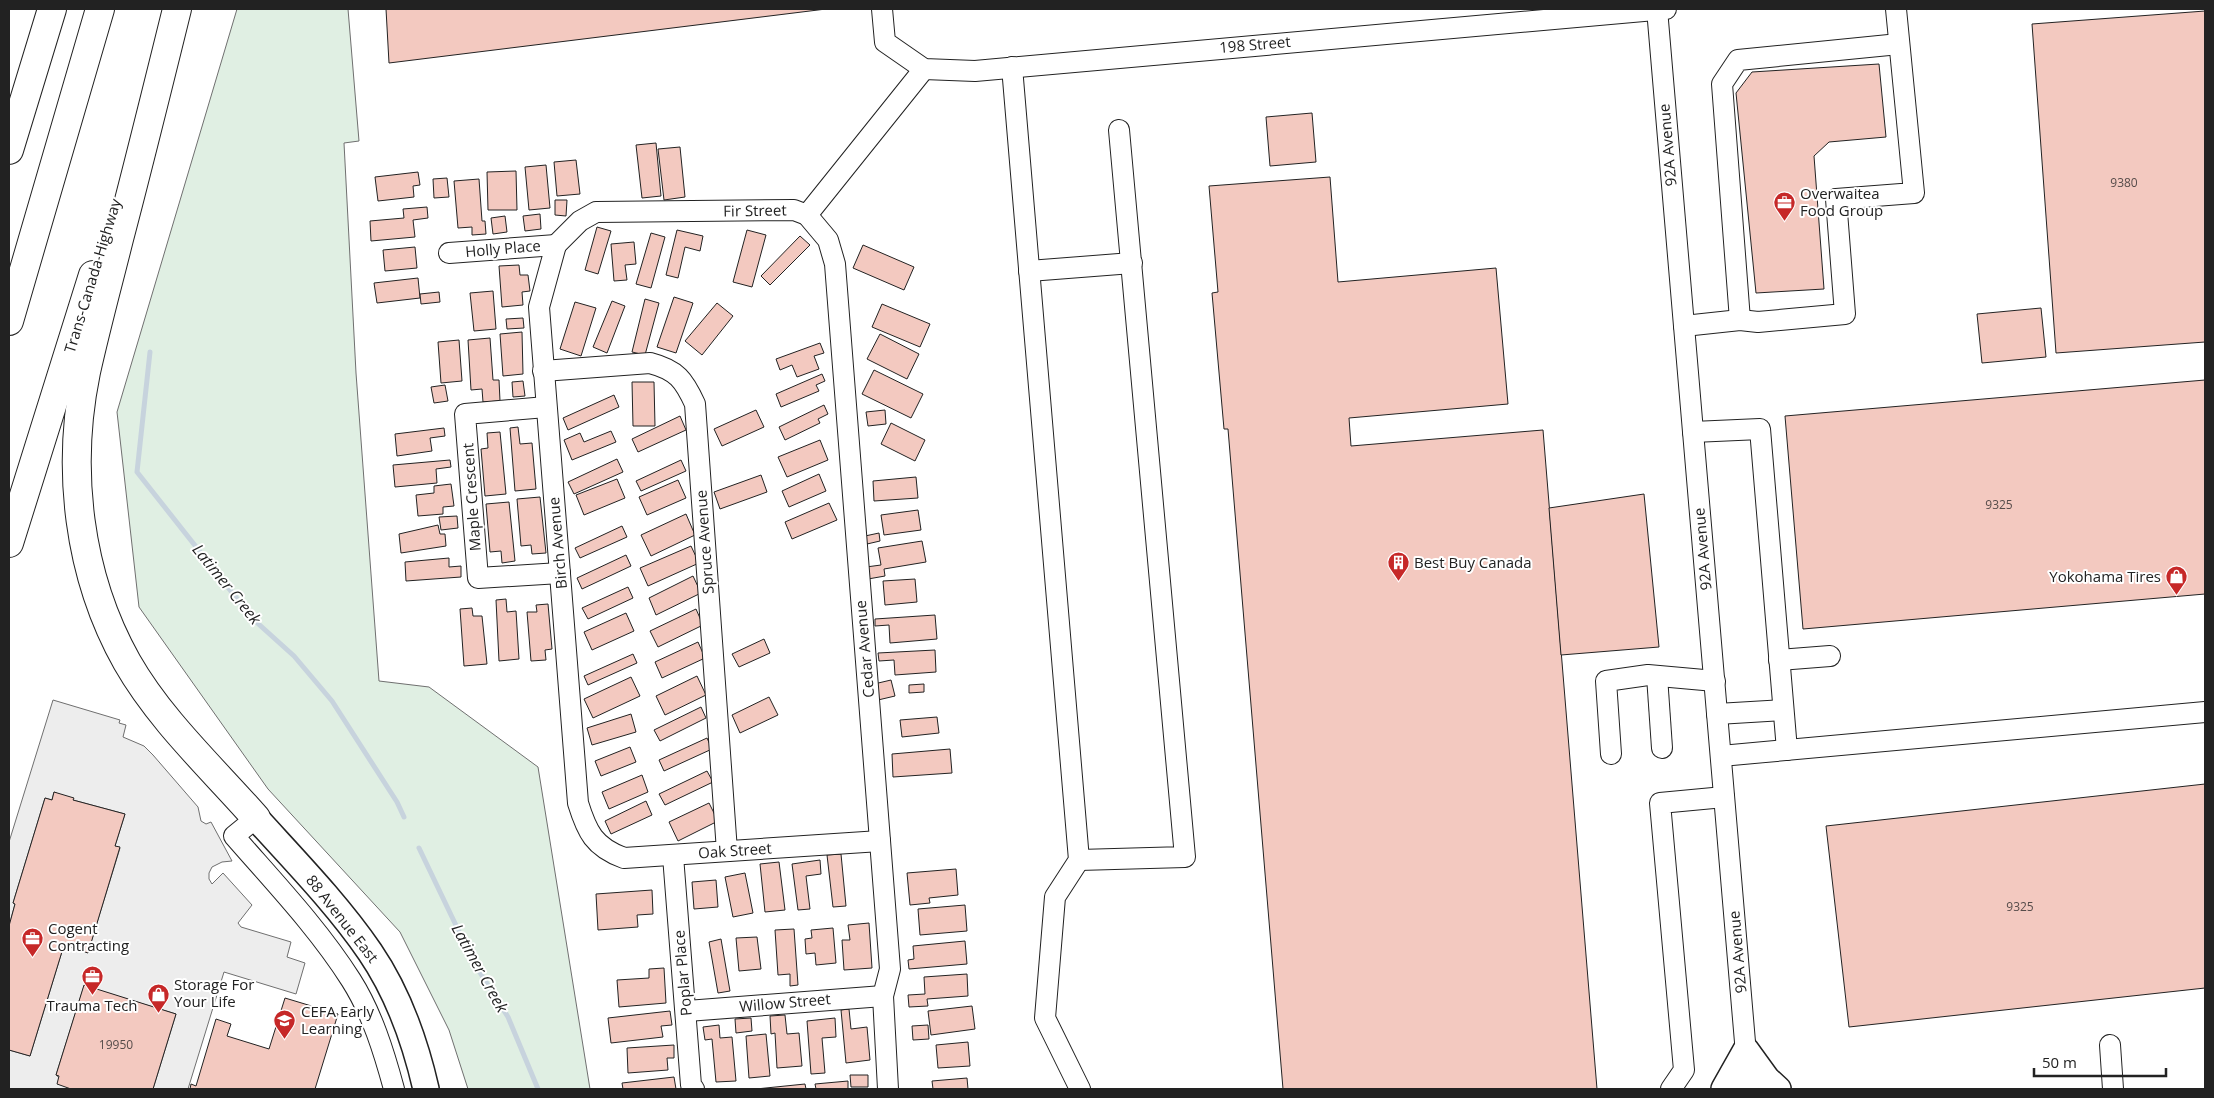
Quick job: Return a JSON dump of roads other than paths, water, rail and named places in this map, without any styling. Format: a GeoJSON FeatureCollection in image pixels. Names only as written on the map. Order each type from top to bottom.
{"type":"FeatureCollection","features":[{"type":"Feature","properties":{"kind":"highway"},"geometry":{"type":"LineString","coordinates":[[9,150],[52,9]]}},
{"type":"Feature","properties":{"kind":"highway"},"geometry":{"type":"LineString","coordinates":[[9,321],[100,9]]}},
{"type":"Feature","properties":{"kind":"highway"},"geometry":{"type":"LineString","coordinates":[[177,9],[86,374],[78,439],[77,488],[82,534],[93,580],[126,661],[144,689],[177,729],[256,818]]}},
{"type":"Feature","properties":{"kind":"highway","name":"Trans-Canada Highway"},"geometry":{"type":"LineString","coordinates":[[9,543],[177,9]]}},
{"type":"Feature","properties":{"kind":"main road","name":"88 Avenue East"},"geometry":{"type":"LineString","coordinates":[[256,818],[313,880],[371,952],[395,996],[417,1049],[426,1089]]}},
{"type":"Feature","properties":{"kind":"main road"},"geometry":{"type":"LineString","coordinates":[[1724,1089],[1746,1050],[1767,1078],[1778,1089]]}},
{"type":"Feature","properties":{"kind":"street"},"geometry":{"type":"LineString","coordinates":[[882,9],[885,42],[924,69]]}},
{"type":"Feature","properties":{"kind":"street","name":"198 Street"},"geometry":{"type":"LineString","coordinates":[[924,69],[975,71],[1660,9]]}},
{"type":"Feature","properties":{"kind":"street","name":"92A Avenue"},"geometry":{"type":"LineString","coordinates":[[1660,9],[1684,326],[1749,1089]]}},
{"type":"Feature","properties":{"kind":"street"},"geometry":{"type":"LineString","coordinates":[[1684,326],[1740,320],[1758,322],[1845,314],[1836,199],[1914,193],[1896,9]]}},
{"type":"Feature","properties":{"kind":"street"},"geometry":{"type":"LineString","coordinates":[[1740,320],[1722,84],[1738,60],[1899,44]]}},
{"type":"Feature","properties":{"kind":"street"},"geometry":{"type":"LineString","coordinates":[[1012,67],[1079,860],[1055,897],[1045,1018],[1080,1089]]}},
{"type":"Feature","properties":{"kind":"street","name":"Fir Street"},"geometry":{"type":"LineString","coordinates":[[556,244],[580,222],[596,212],[794,210],[807,215],[924,69]]}},
{"type":"Feature","properties":{"kind":"street"},"geometry":{"type":"LineString","coordinates":[[1079,860],[1185,857],[1119,130]]}},
{"type":"Feature","properties":{"kind":"street","name":"Cedar Avenue"},"geometry":{"type":"LineString","coordinates":[[807,215],[828,240],[835,264],[890,969],[883,996],[888,1089]]}},
{"type":"Feature","properties":{"kind":"street","name":"Holly Place"},"geometry":{"type":"LineString","coordinates":[[449,253],[556,244]]}},
{"type":"Feature","properties":{"kind":"street","name":"Birch Avenue"},"geometry":{"type":"LineString","coordinates":[[556,244],[539,307],[543,371],[578,803],[585,825],[594,840]]}},
{"type":"Feature","properties":{"kind":"street"},"geometry":{"type":"LineString","coordinates":[[1029,271],[1132,263]]}},
{"type":"Feature","properties":{"kind":"street","name":"Spruce Avenue"},"geometry":{"type":"LineString","coordinates":[[543,371],[650,363],[665,367],[677,374],[688,388],[695,404],[727,851]]}},
{"type":"Feature","properties":{"kind":"street","name":"Maple Crescent"},"geometry":{"type":"LineString","coordinates":[[546,407],[465,414],[478,578],[560,573]]}},
{"type":"Feature","properties":{"kind":"street"},"geometry":{"type":"LineString","coordinates":[[1694,432],[1760,429],[1787,750]]}},
{"type":"Feature","properties":{"kind":"street"},"geometry":{"type":"LineString","coordinates":[[1779,660],[1830,656]]}},
{"type":"Feature","properties":{"kind":"street"},"geometry":{"type":"LineString","coordinates":[[1611,754],[1606,681],[1657,676],[1715,681]]}},
{"type":"Feature","properties":{"kind":"street"},"geometry":{"type":"LineString","coordinates":[[1657,676],[1662,748]]}},
{"type":"Feature","properties":{"kind":"street"},"geometry":{"type":"LineString","coordinates":[[1718,714],[1783,710]]}},
{"type":"Feature","properties":{"kind":"street"},"geometry":{"type":"LineString","coordinates":[[1721,756],[2205,712]]}},
{"type":"Feature","properties":{"kind":"street"},"geometry":{"type":"LineString","coordinates":[[1671,1089],[1684,1070],[1660,803],[1724,797]]}},
{"type":"Feature","properties":{"kind":"street","name":"88 Avenue East"},"geometry":{"type":"LineString","coordinates":[[256,818],[234,836],[304,917],[352,981],[369,1015],[385,1055],[394,1089]]}},
{"type":"Feature","properties":{"kind":"street","name":"Oak Street"},"geometry":{"type":"LineString","coordinates":[[594,840],[608,852],[624,858],[880,841]]}},
{"type":"Feature","properties":{"kind":"street","name":"Poplar Place"},"geometry":{"type":"LineString","coordinates":[[673,856],[687,1012],[691,1085],[694,1089]]}},
{"type":"Feature","properties":{"kind":"street","name":"Willow Street"},"geometry":{"type":"LineString","coordinates":[[687,1012],[883,996]]}},
{"type":"Feature","properties":{"kind":"street"},"geometry":{"type":"LineString","coordinates":[[2110,1045],[2114,1089]]}},
{"type":"Feature","properties":{"kind":"waterway","name":"Latimer Creek"},"geometry":{"type":"LineString","coordinates":[[150,352],[137,472],[253,619],[294,656],[332,701],[397,802],[404,817]]}},
{"type":"Feature","properties":{"kind":"waterway","name":"Latimer Creek"},"geometry":{"type":"LineString","coordinates":[[419,848],[474,963],[508,1017],[538,1089]]}},
{"type":"Feature","properties":{"kind":"place","name":"Overwaitea Food Group"},"geometry":{"type":"Point","coordinates":[1784,222]}},
{"type":"Feature","properties":{"kind":"place","name":"Best Buy Canada"},"geometry":{"type":"Point","coordinates":[1398,582]}},
{"type":"Feature","properties":{"kind":"place","name":"Yokohama Tires"},"geometry":{"type":"Point","coordinates":[2177,596]}},
{"type":"Feature","properties":{"kind":"place","name":"Cogent Contracting"},"geometry":{"type":"Point","coordinates":[32,957]}},
{"type":"Feature","properties":{"kind":"place","name":"Trauma Tech"},"geometry":{"type":"Point","coordinates":[92,996]}},
{"type":"Feature","properties":{"kind":"place","name":"Storage For Your Life"},"geometry":{"type":"Point","coordinates":[158,1013]}},
{"type":"Feature","properties":{"kind":"place","name":"CEFA Early Learning"},"geometry":{"type":"Point","coordinates":[285,1040]}}]}
